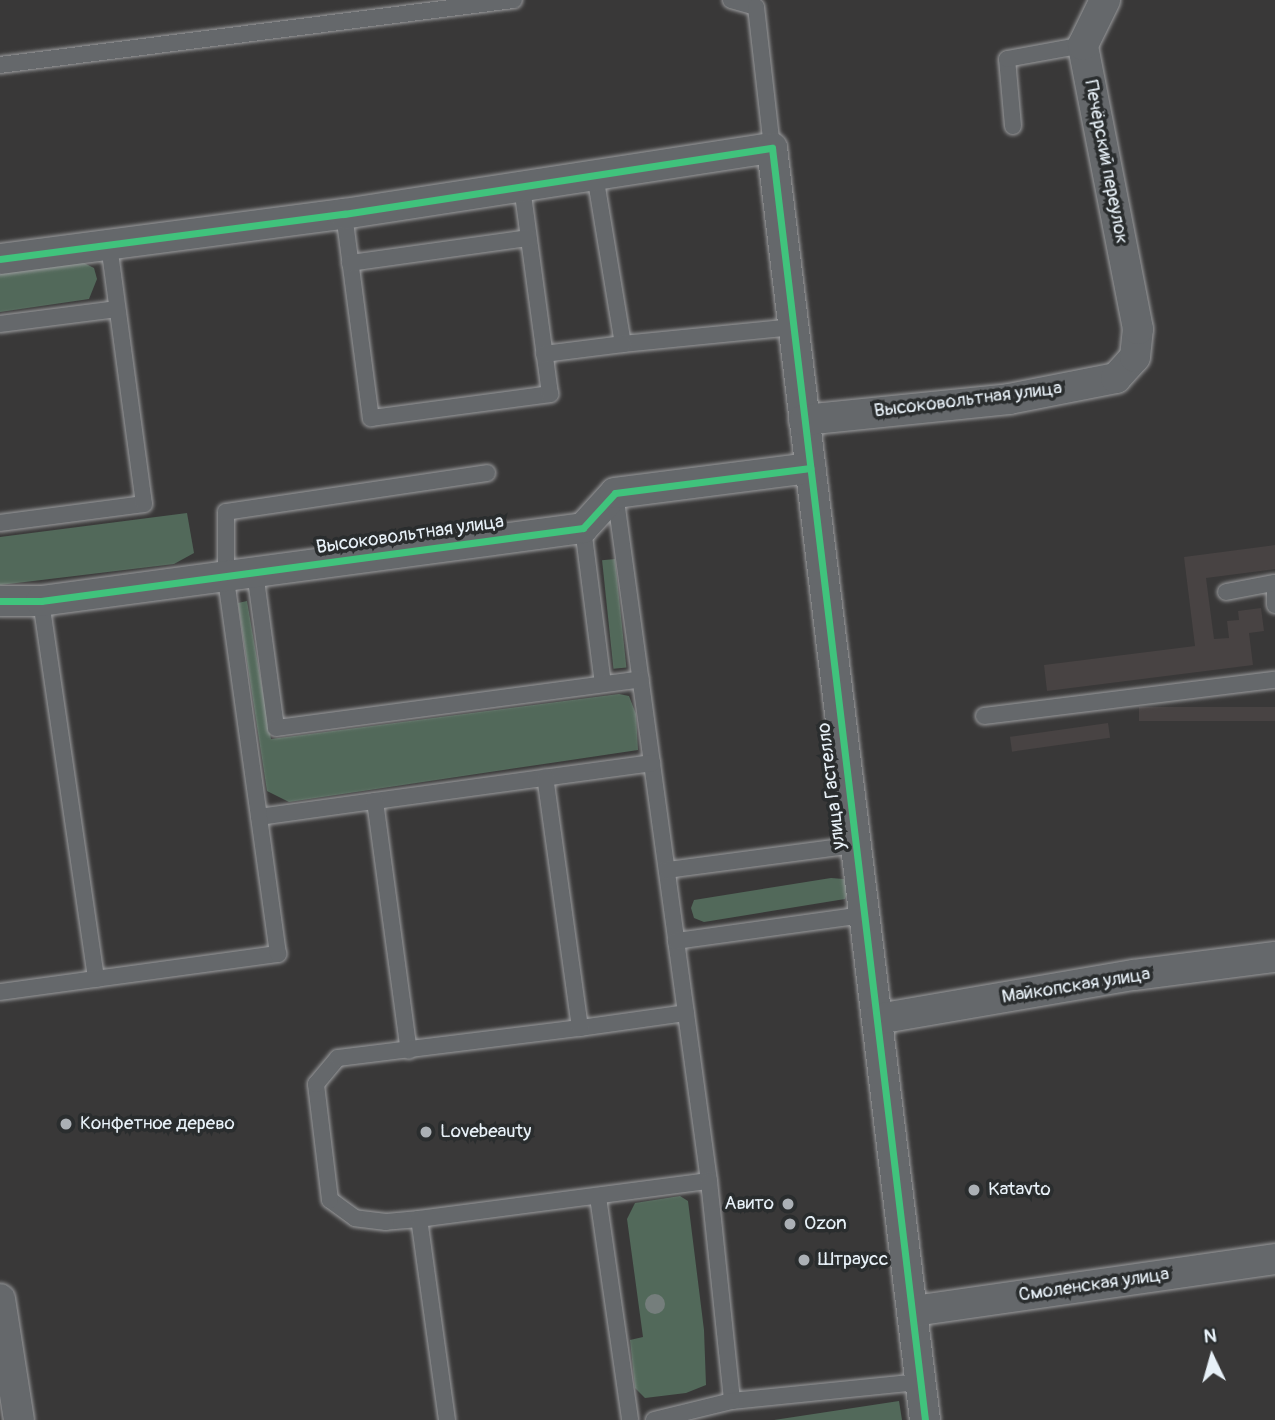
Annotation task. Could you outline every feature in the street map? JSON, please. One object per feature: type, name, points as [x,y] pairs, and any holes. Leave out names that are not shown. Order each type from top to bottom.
[{"type":"street","points":[[1083,45],[1105,0]]},
{"type":"street","name":"Печёрский переулок","points":[[1083,45],[1138,329]]},
{"type":"street","points":[[0,259],[344,215],[772,149]]},
{"type":"street","name":"улица Гастелло","points":[[772,149],[914,1311],[925,1420]]},
{"type":"street","name":"Высоковольтная улица","points":[[804,420],[1009,399],[1116,378],[1135,357],[1138,329]]},
{"type":"street","points":[[583,528],[615,493],[810,468]]},
{"type":"street","name":"Высоковольтная улица","points":[[0,601],[41,601],[583,528]]},
{"type":"street","name":"Майкопская улица","points":[[878,1019],[1134,975],[1275,957]]},
{"type":"street","name":"Смоленская улица","points":[[914,1311],[1275,1259]]},
{"type":"street","points":[[0,1299],[3,1333],[19,1420]]},
{"type":"lane","points":[[0,65],[514,0]]},
{"type":"lane","points":[[731,0],[756,7],[772,149]]},
{"type":"lane","points":[[1013,126],[1007,59],[1083,45]]},
{"type":"lane","points":[[595,176],[623,344]]},
{"type":"lane","points":[[344,215],[371,418],[550,394],[522,186]]},
{"type":"lane","points":[[350,263],[528,238]]},
{"type":"lane","points":[[0,523],[144,504],[109,245]]},
{"type":"lane","points":[[0,324],[117,309]]},
{"type":"lane","points":[[544,354],[793,327]]},
{"type":"lane","points":[[0,992],[278,954],[226,577],[226,512],[487,473]]},
{"type":"lane","points":[[615,493],[709,1181],[732,1401]]},
{"type":"lane","points":[[583,528],[603,684]]},
{"type":"lane","points":[[255,572],[276,728],[641,679]]},
{"type":"lane","points":[[1226,592],[1274,583],[1275,605]]},
{"type":"lane","points":[[41,601],[96,979]]},
{"type":"lane","points":[[984,716],[1275,680]]},
{"type":"lane","points":[[259,817],[652,763]]},
{"type":"lane","points":[[545,777],[580,1028]]},
{"type":"lane","points":[[375,801],[409,1051]]},
{"type":"lane","points":[[667,870],[855,845]]},
{"type":"lane","points":[[676,941],[864,915]]},
{"type":"lane","points":[[686,1013],[409,1051],[338,1058],[316,1084],[330,1200],[355,1218],[386,1222],[709,1181]]},
{"type":"lane","points":[[598,1197],[630,1420]]},
{"type":"lane","points":[[419,1219],[447,1420]]},
{"type":"lane","points":[[654,1420],[732,1401],[920,1382]]},
{"type":"shaded area","points":[[1275,545],[1275,569],[1206,578],[1214,639],[1229,638],[1227,621],[1239,620],[1238,611],[1261,608],[1264,631],[1249,633],[1253,665],[1047,691],[1044,665],[1195,646],[1184,557]]},
{"type":"shaded area","points":[[1139,707],[1275,707],[1275,721],[1139,721]]},
{"type":"shaded area","points":[[1108,723],[1110,738],[1012,752],[1010,737]]},
{"type":"green space","points":[[82,262],[94,268],[97,279],[89,299],[0,312],[0,273]]},
{"type":"green space","points":[[187,513],[194,553],[174,564],[0,585],[0,537]]},
{"type":"green space","points":[[615,559],[626,667],[613,669],[602,560]]},
{"type":"green space","points":[[247,601],[271,739],[619,694],[629,696],[636,714],[638,750],[289,802],[267,791],[238,603]]},
{"type":"green space","points":[[831,878],[844,879],[849,889],[845,899],[704,922],[694,918],[691,908],[694,900]]},
{"type":"green space","points":[[680,1196],[688,1201],[704,1330],[706,1385],[686,1393],[645,1398],[635,1388],[630,1340],[643,1337],[627,1219],[635,1203]]},
{"type":"green space","points":[[899,1401],[902,1420],[774,1420]]},
{"type":"cycle path","points":[[0,259],[344,214],[772,148],[925,1420]]},
{"type":"cycle path","points":[[0,601],[41,601],[583,528],[615,493],[810,468]]},
{"type":"place","name":"Конфетное дерево","points":[[66,1124]]},
{"type":"place","name":"Lovebeauty","points":[[426,1132]]},
{"type":"place","name":"Katavto","points":[[974,1190]]},
{"type":"place","name":"Авито","points":[[788,1204]]},
{"type":"place","name":"Ozon","points":[[790,1224]]},
{"type":"place","name":"Штраусс","points":[[804,1260]]}]
